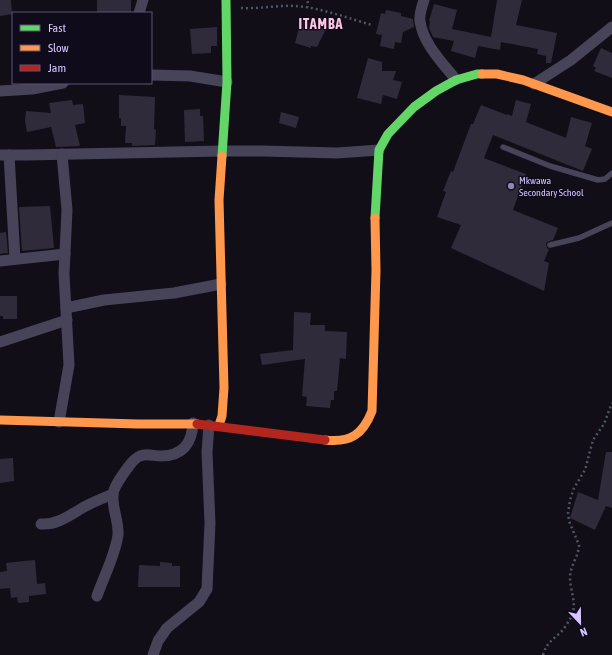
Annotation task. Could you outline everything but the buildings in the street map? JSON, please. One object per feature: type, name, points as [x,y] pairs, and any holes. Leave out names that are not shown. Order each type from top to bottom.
[{"type":"street","points":[[139,12],[143,0]]},
{"type":"street","points":[[424,0],[420,21],[426,39],[456,80]]},
{"type":"street","points":[[153,655],[158,641],[167,628],[199,602],[207,589],[210,523],[207,452],[214,425],[223,407],[224,388],[219,200],[227,82],[226,3]]},
{"type":"street","points":[[534,84],[571,60],[612,27]]},
{"type":"street","points":[[0,420],[138,424],[193,423],[335,441],[357,436],[367,425],[372,411],[376,270],[375,211],[379,150],[388,134],[414,107],[436,90],[466,76],[477,74],[497,74],[534,84],[612,112]]},
{"type":"street","points":[[152,75],[190,76],[227,82]]},
{"type":"street","points":[[0,91],[32,89],[57,84]]},
{"type":"street","points":[[15,260],[5,155],[222,151],[337,153],[379,150]]},
{"type":"street","points":[[59,422],[69,365],[64,274],[66,210],[62,154]]},
{"type":"street","points":[[0,261],[65,254]]},
{"type":"street","points":[[66,308],[104,300],[174,293],[221,284]]},
{"type":"street","points":[[0,342],[67,320]]},
{"type":"street","points":[[97,596],[110,564],[118,534],[113,494],[125,471],[137,457],[144,455],[168,455],[184,448],[191,437],[193,423]]},
{"type":"street","points":[[40,524],[59,521],[113,494]]},
{"type":"lane","points":[[503,147],[550,166],[598,180],[605,179],[612,173]]},
{"type":"lane","points":[[550,245],[579,238],[612,223]]},
{"type":"path","points":[[307,8],[308,0]]},
{"type":"path","points":[[226,3],[254,9],[287,6],[307,8],[344,16],[372,25]]},
{"type":"path","points":[[543,655],[547,645],[561,632],[573,613],[574,606],[570,583],[570,572],[579,549],[579,545],[569,521],[568,506],[574,488],[587,465],[594,440],[604,424],[612,403]]},
{"type":"traffic: fast","points":[[222,156],[227,82],[226,0]]},
{"type":"traffic: fast","points":[[375,218],[379,150],[388,134],[414,107],[436,91],[456,80],[482,74]]},
{"type":"traffic: slow","points":[[482,74],[497,74],[523,80],[612,112]]},
{"type":"traffic: slow","points":[[219,425],[222,416],[224,388],[219,200],[222,156]]},
{"type":"traffic: slow","points":[[325,440],[342,440],[355,435],[365,426],[372,411],[376,270],[375,218]]},
{"type":"traffic: slow","points":[[0,420],[197,424]]},
{"type":"traffic: jam","points":[[197,424],[325,440]]},
{"type":"place","name":"Mkwawa Secondary School","points":[[511,186]]},
{"type":"district","name":"ITAMBA","points":[[321,24]]}]
